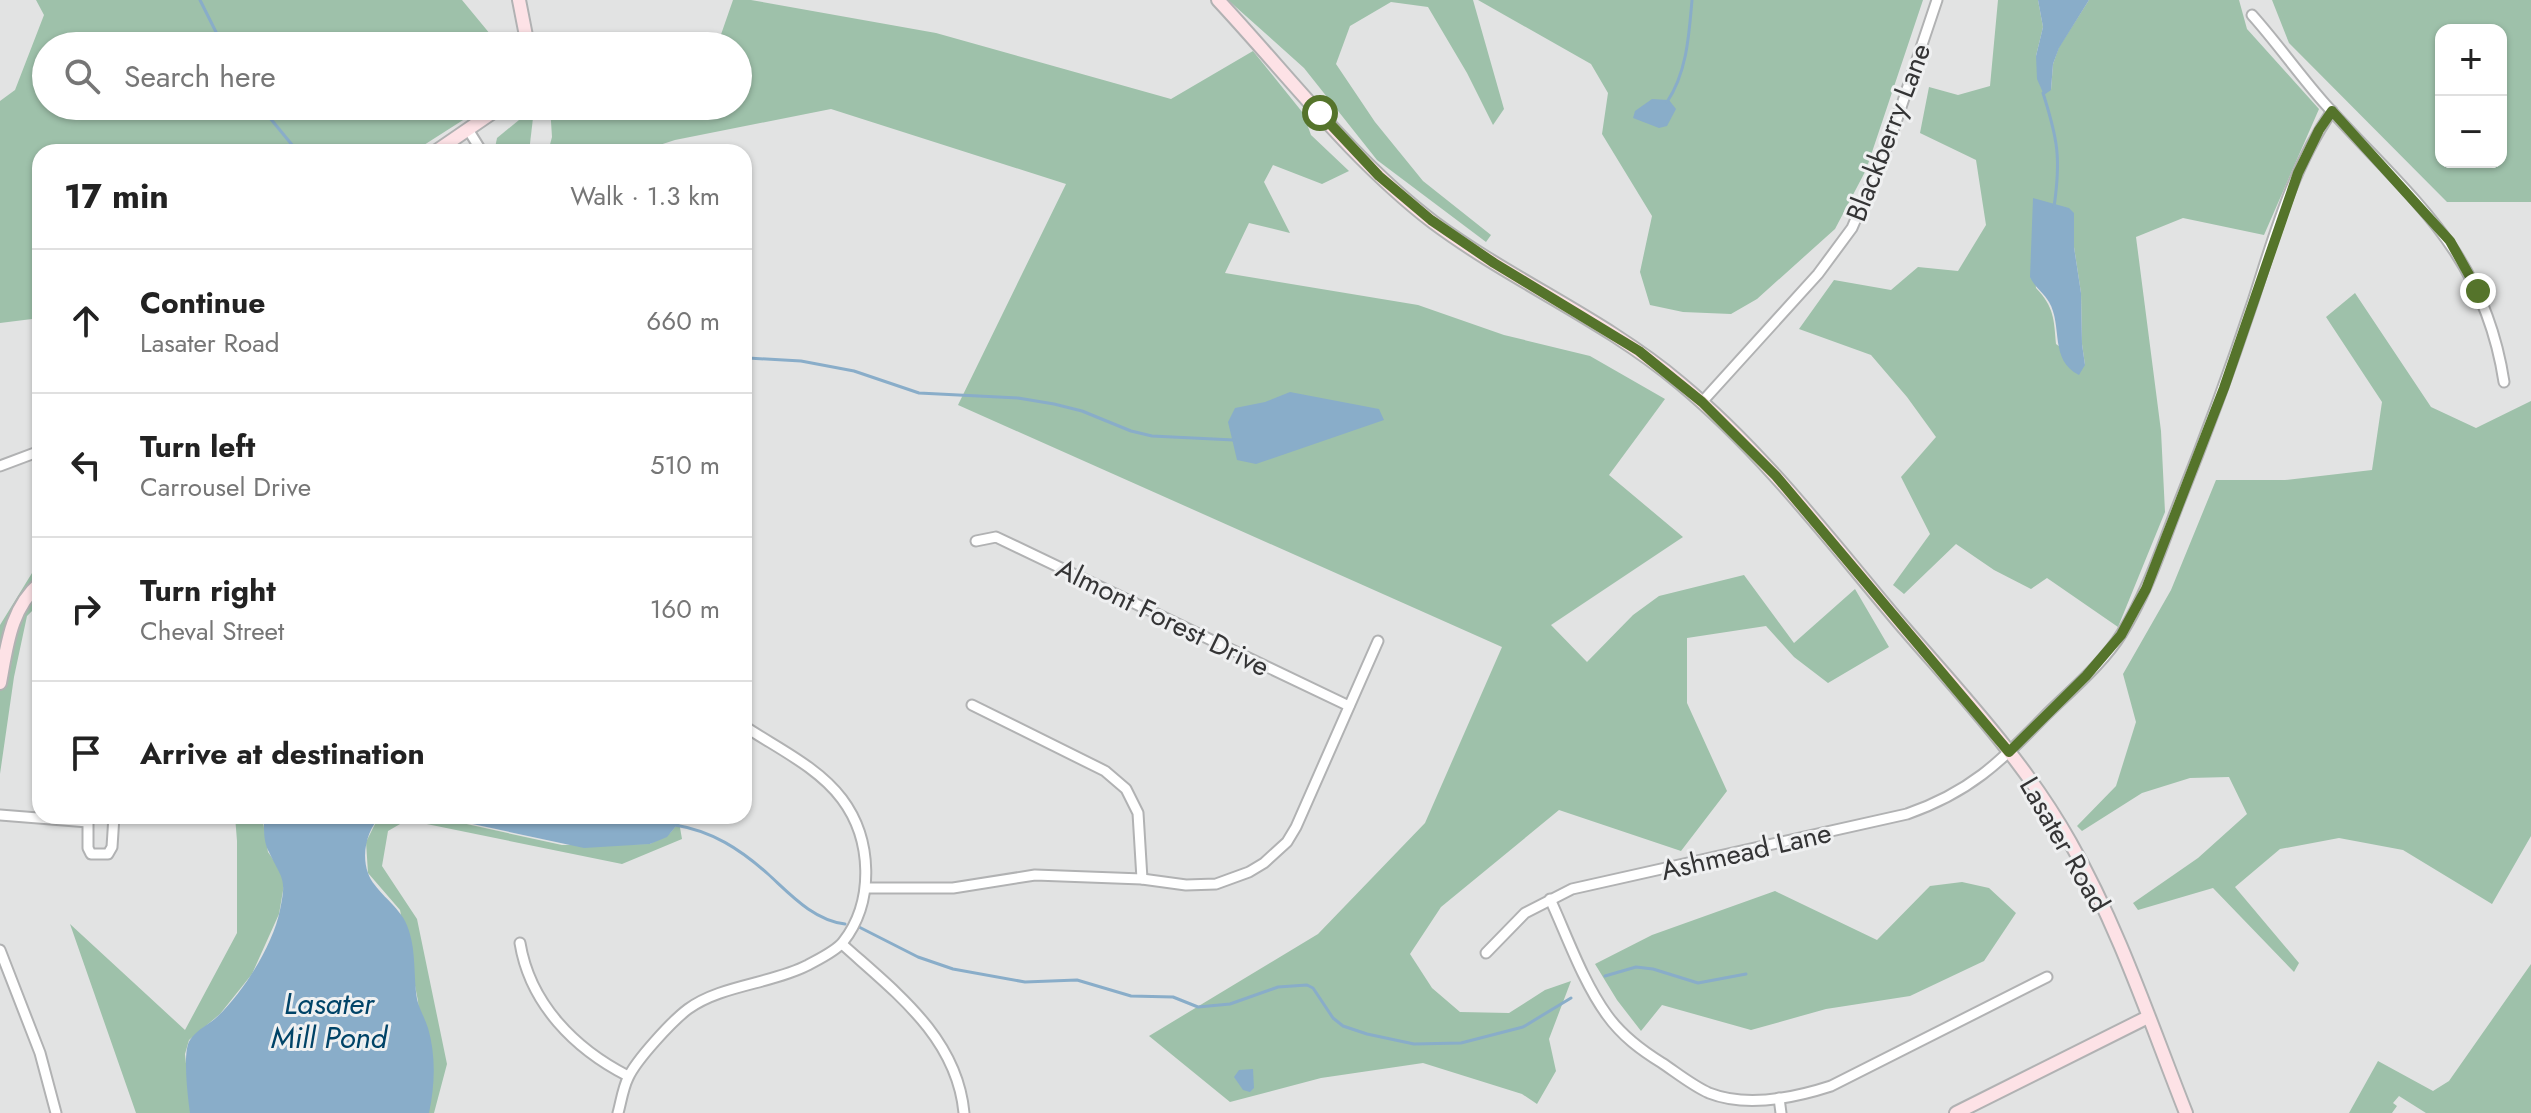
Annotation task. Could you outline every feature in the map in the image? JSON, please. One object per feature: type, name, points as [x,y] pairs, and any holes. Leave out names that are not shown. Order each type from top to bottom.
[{"type":"street","points":[[519,0],[525,32]]},
{"type":"street","name":"Lasater Road","points":[[1218,0],[1342,139],[1409,203],[1494,263],[1639,351],[1702,402],[1776,476],[2009,752],[2059,822],[2117,937],[2186,1113]]},
{"type":"street","name":"Blackberry Lane","points":[[1702,402],[1818,274],[1852,228],[1890,140],[1937,0]]},
{"type":"street","points":[[2252,15],[2332,111],[2430,217],[2463,261],[2489,317],[2504,382]]},
{"type":"street","name":"Ashmead Lane","points":[[1486,953],[1525,913],[1572,889],[1907,814],[1933,805],[1969,786],[2009,752],[2086,676],[2121,635],[2146,589],[2224,388],[2298,173],[2332,111]]},
{"type":"street","points":[[448,144],[484,120]]},
{"type":"street","points":[[469,131],[477,144]]},
{"type":"street","points":[[0,466],[32,454]]},
{"type":"street","name":"Almont Forest Drive","points":[[976,541],[996,537],[1349,706]]},
{"type":"street","points":[[0,683],[13,621],[32,591]]},
{"type":"street","points":[[866,888],[953,888],[1035,875],[1142,879],[1186,885],[1216,884],[1249,872],[1287,842],[1296,827],[1378,641]]},
{"type":"street","points":[[972,705],[1105,771],[1126,789],[1138,813],[1142,879]]},
{"type":"street","points":[[618,1113],[628,1076],[669,1026],[695,1004],[795,971],[842,944],[858,917],[866,888],[864,845],[843,800],[819,776],[752,731]]},
{"type":"street","points":[[0,815],[32,816]]},
{"type":"street","points":[[88,824],[91,854],[108,854],[112,847],[113,824]]},
{"type":"street","points":[[1550,899],[1605,1013],[1621,1034],[1710,1093],[1758,1100],[1800,1096],[1831,1086],[2047,977]]},
{"type":"street","points":[[520,943],[529,979],[553,1017],[580,1046],[628,1076]]},
{"type":"street","points":[[842,944],[901,997],[933,1033],[954,1071],[964,1113]]},
{"type":"street","points":[[0,950],[40,1053],[56,1113]]},
{"type":"street","points":[[1956,1113],[2148,1017]]},
{"type":"street","points":[[1779,1098],[1781,1113]]},
{"type":"green space","points":[[36,0],[462,0],[488,32],[37,32],[44,15]]},
{"type":"green space","points":[[733,0],[751,0],[936,33],[1171,99],[1253,51],[1303,113],[1311,135],[1349,171],[1322,184],[1273,165],[1264,182],[1290,233],[1249,223],[1225,273],[1418,305],[1504,335],[1590,356],[1665,399],[1609,475],[1683,537],[1551,625],[1587,662],[1633,615],[1659,596],[1744,575],[1794,643],[1855,589],[1889,647],[1828,683],[1794,657],[1766,626],[1687,638],[1687,703],[1727,791],[1681,851],[1559,810],[1441,907],[1410,954],[1432,988],[1460,1012],[1509,1013],[1545,990],[1571,981],[1549,1039],[1556,1071],[1537,1104],[1522,1094],[1423,1063],[1321,1078],[1230,1102],[1149,1036],[1318,934],[1425,823],[1502,647],[958,405],[1066,184],[831,109],[663,144],[550,144],[551,120],[752,120],[752,32],[722,32]]},
{"type":"green space","points":[[1228,0],[1473,0],[1504,109],[1493,125],[1428,7],[1391,2],[1350,26],[1336,64],[1375,122],[1423,181],[1491,235],[1486,242],[1377,160],[1304,68]]},
{"type":"green space","points":[[1478,0],[1923,0],[1866,170],[1835,229],[1757,299],[1731,314],[1683,312],[1650,305],[1640,272],[1652,216],[1602,134],[1608,93],[1591,64]]},
{"type":"green space","points":[[1998,0],[2038,0],[2043,27],[2036,56],[2051,90],[2053,64],[2059,47],[2089,0],[2239,0],[2247,29],[2319,109],[2264,235],[2183,218],[2136,237],[2161,431],[2165,512],[2118,627],[2047,578],[2031,589],[1994,570],[1956,544],[1904,594],[1893,585],[1930,534],[1901,477],[1936,437],[1871,355],[1799,329],[1834,280],[1891,290],[1918,267],[1958,271],[1986,225],[1976,160],[1920,133],[1929,87],[1958,95],[1990,86]],"holes":[[[2032,239],[2074,247],[2081,293],[2085,365],[2056,344],[2052,314],[2036,288]]]},
{"type":"green space","points":[[2272,0],[2531,0],[2531,202],[2447,202],[2289,43]]},
{"type":"green space","points":[[32,46],[32,120],[463,120],[426,144],[32,144],[32,319],[0,323],[0,101],[15,90]]},
{"type":"green space","points":[[519,120],[533,120],[530,144],[496,144],[497,138]]},
{"type":"green space","points":[[2355,293],[2431,407],[2476,428],[2531,401],[2531,836],[2492,904],[2403,850],[2339,838],[2280,849],[2235,887],[2299,963],[2294,972],[2213,888],[2138,910],[2133,903],[2198,858],[2247,814],[2229,777],[2190,778],[2142,793],[2082,831],[2077,826],[2116,786],[2136,722],[2123,674],[2171,590],[2216,480],[2285,480],[2372,470],[2382,402],[2326,317]]},
{"type":"green space","points":[[32,573],[32,611],[27,616],[14,677],[0,774],[0,625]]},
{"type":"green space","points":[[236,824],[263,824],[268,852],[282,872],[284,885],[279,914],[252,974],[220,1014],[189,1040],[185,1054],[191,1113],[136,1113],[70,924],[185,1030],[237,933]]},
{"type":"green space","points":[[375,824],[400,824],[388,831],[382,866],[417,919],[447,1064],[434,1113],[426,1113],[418,1001],[400,910],[368,873],[366,842]]},
{"type":"green space","points":[[427,824],[466,824],[562,845],[650,844],[679,824],[682,839],[622,864]]},
{"type":"green space","points":[[1962,882],[1989,888],[2016,913],[1984,961],[1910,996],[1826,1009],[1751,1030],[1662,1005],[1641,1031],[1595,964],[1652,935],[1775,891],[1877,940],[1930,886]]},
{"type":"green space","points":[[2531,964],[2531,1113],[2426,1113],[2399,1096],[2393,1103],[2397,1106],[2392,1113],[2349,1113],[2378,1061],[2433,1091],[2449,1081]]},
{"type":"water","points":[[2038,0],[2089,0],[2059,48],[2053,64],[2051,90],[2044,95],[2037,79],[2036,56],[2043,27]]},
{"type":"water","points":[[1652,99],[1669,100],[1676,109],[1667,126],[1659,128],[1633,118],[1635,111]]},
{"type":"water","points":[[2033,198],[2069,208],[2074,213],[2074,247],[2081,293],[2085,365],[2079,375],[2064,361],[2053,311],[2030,277]]},
{"type":"water","points":[[1290,392],[1379,409],[1384,420],[1256,464],[1237,460],[1228,422],[1235,408],[1265,402]]},
{"type":"water","name":"Lasater Mill Pond","points":[[264,824],[374,824],[365,850],[366,866],[375,885],[409,930],[417,999],[432,1049],[433,1081],[429,1113],[190,1113],[186,1064],[190,1040],[228,1006],[247,981],[271,938],[280,910],[283,885],[264,834]]},
{"type":"water","points":[[472,824],[677,825],[667,837],[650,844],[584,848]]},
{"type":"water","points":[[1253,1069],[1254,1088],[1250,1092],[1243,1090],[1234,1077],[1239,1070]]},
{"type":"waterway","points":[[200,0],[216,32]]},
{"type":"waterway","points":[[1667,102],[1683,66],[1692,0]]},
{"type":"waterway","points":[[2043,93],[2057,150],[2054,207]]},
{"type":"waterway","points":[[272,120],[291,144]]},
{"type":"waterway","points":[[752,358],[801,361],[854,371],[919,393],[1018,398],[1054,404],[1152,436],[1234,440]]},
{"type":"waterway","points":[[675,825],[725,842],[812,912],[845,924]]},
{"type":"waterway","points":[[857,926],[918,957],[953,969],[1025,982],[1077,980],[1131,996],[1173,997],[1198,1007],[1230,1004],[1278,987],[1307,985],[1313,988],[1333,1018],[1343,1026],[1414,1044],[1461,1043],[1523,1027],[1571,998]]},
{"type":"waterway","points":[[1605,976],[1636,967],[1698,983],[1746,974]]},
{"type":"route","points":[[1320,113],[1379,176],[1431,220],[1494,263],[1639,351],[1702,402],[1776,476],[2009,752],[2086,676],[2121,635],[2146,589],[2224,388],[2298,173],[2332,111],[2450,241],[2478,291]]}]
